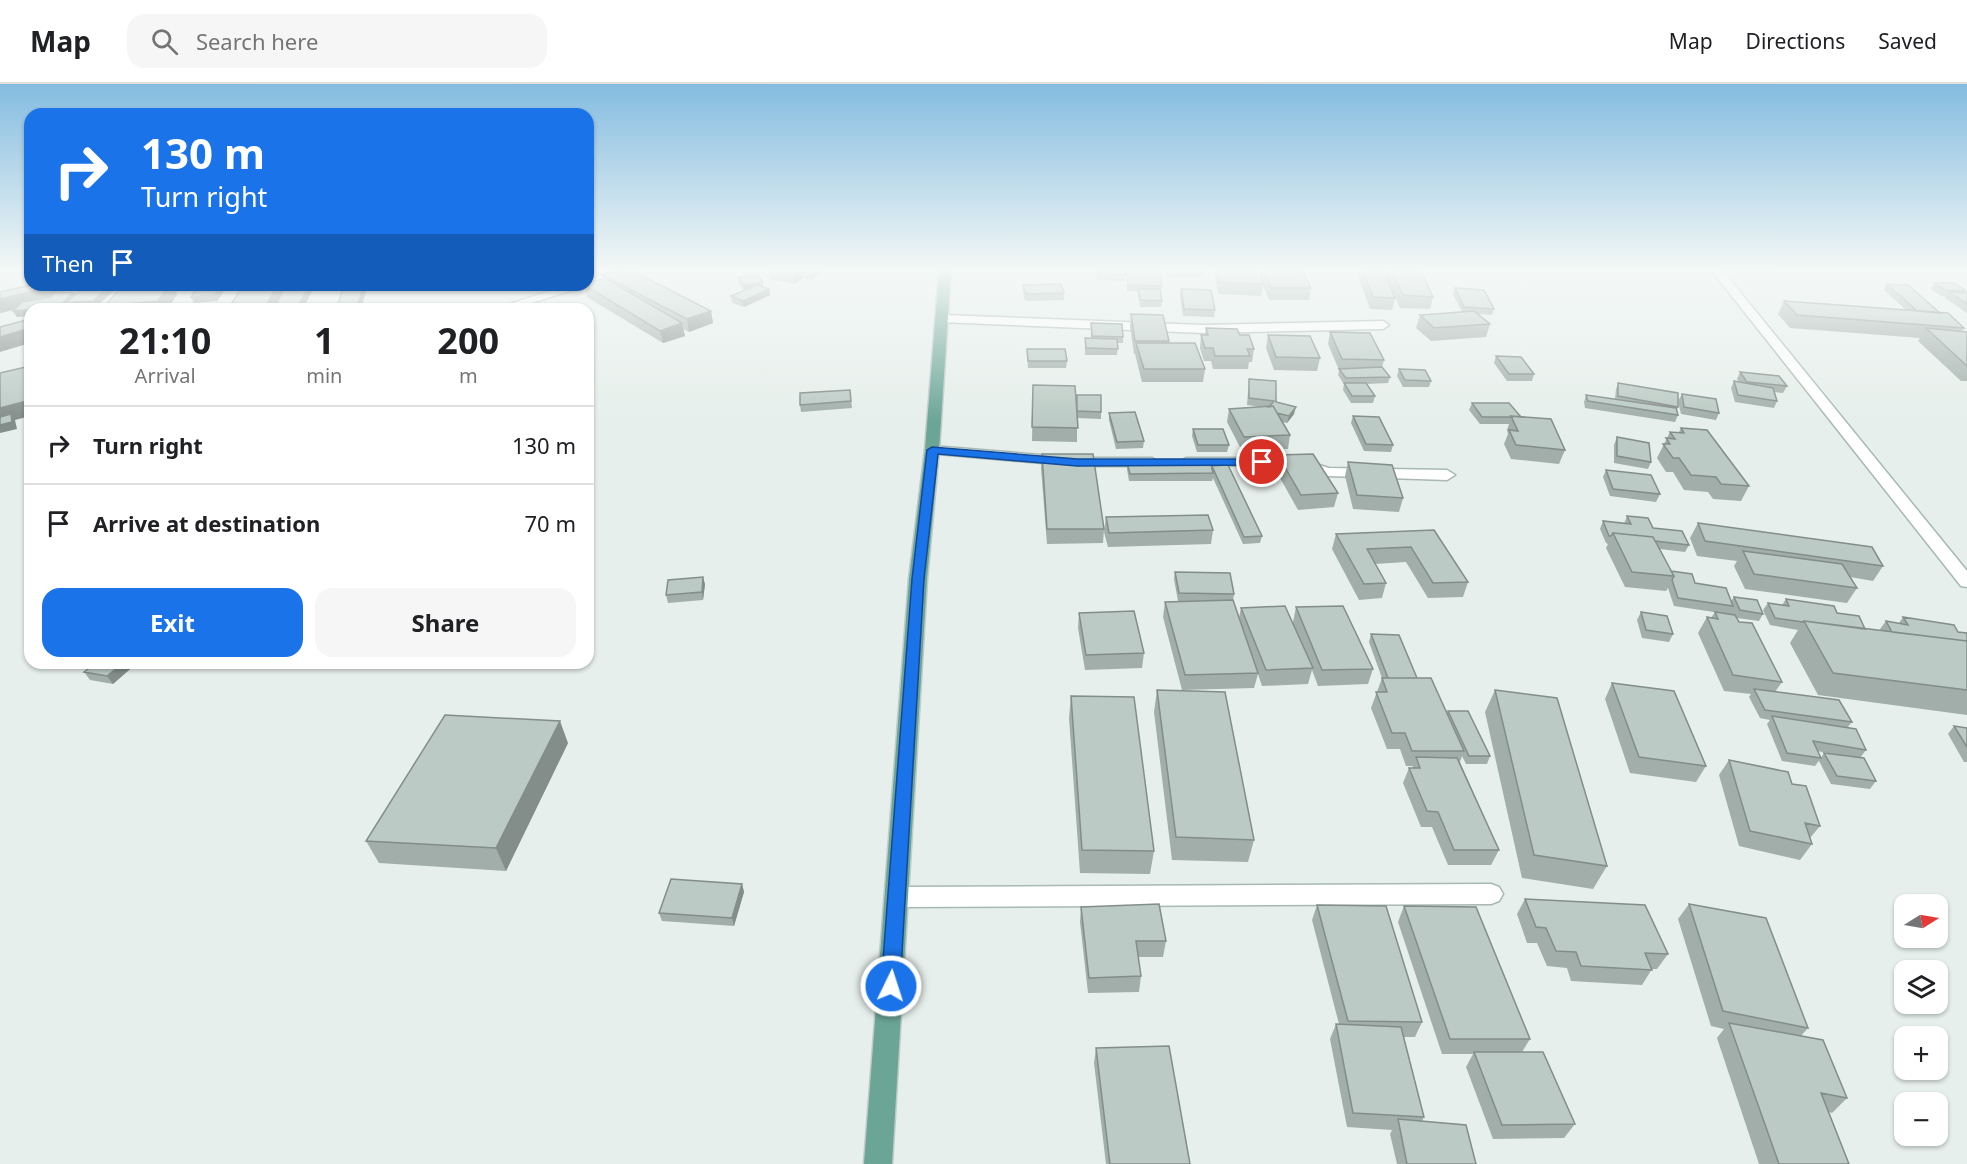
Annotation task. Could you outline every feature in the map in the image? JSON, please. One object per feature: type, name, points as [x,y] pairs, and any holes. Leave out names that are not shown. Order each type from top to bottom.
[{"type":"main road","points":[[878,1164],[918,579],[944,321]]},
{"type":"street","points":[[1013,321],[1203,328],[1383,325]]},
{"type":"street","points":[[1758,321],[1967,582]]},
{"type":"street","points":[[932,450],[1077,462],[1285,462],[1299,463],[1328,472],[1447,475]]},
{"type":"street","points":[[897,897],[1491,894]]},
{"type":"building","points":[[24,321],[24,330],[0,337],[0,327]]},
{"type":"building","points":[[644,321],[682,323],[660,331]]},
{"type":"building","points":[[1132,321],[1164,321],[1169,341],[1135,341]]},
{"type":"building","points":[[1427,321],[1487,321],[1490,324],[1434,328]]},
{"type":"building","points":[[1879,321],[1957,321],[1964,328]]},
{"type":"building","points":[[1091,323],[1122,324],[1123,337],[1092,336]]},
{"type":"building","points":[[1206,328],[1237,329],[1240,335],[1249,335],[1254,349],[1247,349],[1250,356],[1215,356],[1213,348],[1205,348],[1201,335],[1208,335]]},
{"type":"building","points":[[1926,328],[1967,332],[1967,366]]},
{"type":"building","points":[[1330,332],[1370,333],[1384,360],[1342,359]]},
{"type":"building","points":[[1268,335],[1310,336],[1320,358],[1276,357]]},
{"type":"building","points":[[1085,338],[1117,339],[1118,349],[1086,348]]},
{"type":"building","points":[[1136,343],[1195,343],[1205,369],[1144,369]]},
{"type":"building","points":[[1027,349],[1065,349],[1067,361],[1028,361]]},
{"type":"building","points":[[1496,356],[1521,357],[1534,374],[1509,374]]},
{"type":"building","points":[[24,367],[24,402],[0,408],[0,373]]},
{"type":"building","points":[[1382,367],[1390,377],[1346,378],[1339,369]]},
{"type":"building","points":[[1399,369],[1425,370],[1431,381],[1405,380]]},
{"type":"building","points":[[1740,372],[1779,376],[1787,386],[1747,382]]},
{"type":"building","points":[[1249,379],[1276,381],[1276,402],[1296,407],[1289,416],[1277,413],[1273,406],[1269,407],[1274,401],[1249,398]]},
{"type":"building","points":[[1734,381],[1773,388],[1777,401],[1738,395]]},
{"type":"building","points":[[1344,383],[1366,383],[1375,396],[1352,396]]},
{"type":"building","points":[[1618,383],[1678,393],[1678,407],[1618,396]]},
{"type":"building","points":[[1033,385],[1075,386],[1078,428],[1032,427]]},
{"type":"building","points":[[850,390],[851,401],[800,405],[800,393]]},
{"type":"building","points":[[1682,394],[1716,399],[1719,413],[1684,407]]},
{"type":"building","points":[[1077,395],[1101,395],[1101,412],[1077,411]]},
{"type":"building","points":[[1586,395],[1676,408],[1678,415],[1588,401]]},
{"type":"building","points":[[1472,403],[1509,403],[1521,417],[1482,417]]},
{"type":"building","points":[[1273,406],[1290,435],[1244,437],[1229,409]]},
{"type":"building","points":[[1135,412],[1144,441],[1117,442],[1109,413]]},
{"type":"building","points":[[11,414],[12,422],[0,425],[0,417]]},
{"type":"building","points":[[1353,416],[1379,417],[1393,445],[1366,444]]},
{"type":"building","points":[[1511,416],[1551,419],[1565,450],[1516,445],[1509,430],[1518,431]]},
{"type":"building","points":[[1681,428],[1707,430],[1749,486],[1721,484],[1716,477],[1691,475],[1679,458],[1673,458],[1663,444],[1670,444],[1666,438],[1675,439],[1670,432],[1684,433]]},
{"type":"building","points":[[1193,429],[1223,429],[1229,445],[1198,445]]},
{"type":"building","points":[[1617,437],[1649,443],[1651,462],[1617,456]]},
{"type":"building","points":[[1042,454],[1093,454],[1104,529],[1047,529]]},
{"type":"building","points":[[1313,454],[1338,493],[1301,495],[1278,455]]},
{"type":"building","points":[[1210,461],[1213,473],[1130,474],[1127,462]]},
{"type":"building","points":[[1348,462],[1392,465],[1403,498],[1357,495]]},
{"type":"building","points":[[1228,465],[1262,536],[1244,537],[1212,466]]},
{"type":"building","points":[[1606,470],[1651,475],[1660,494],[1613,489]]},
{"type":"building","points":[[1208,515],[1213,530],[1109,533],[1106,517]]},
{"type":"building","points":[[1627,516],[1648,518],[1653,528],[1682,531],[1689,545],[1655,541],[1653,537],[1613,533],[1609,536],[1603,521],[1631,524]]},
{"type":"building","points":[[1698,523],[1872,547],[1883,566],[1705,541]]},
{"type":"building","points":[[1434,530],[1468,582],[1433,583],[1411,547],[1367,549],[1386,583],[1364,584],[1336,534]]},
{"type":"building","points":[[1613,533],[1653,537],[1674,576],[1632,572]]},
{"type":"building","points":[[1743,551],[1842,564],[1857,588],[1754,574]]},
{"type":"building","points":[[1671,571],[1692,574],[1695,583],[1726,588],[1733,606],[1678,598]]},
{"type":"building","points":[[1175,572],[1230,573],[1234,594],[1179,593]]},
{"type":"building","points":[[703,577],[702,592],[666,595],[668,580]]},
{"type":"building","points":[[1734,597],[1757,600],[1763,614],[1740,610]]},
{"type":"building","points":[[1786,599],[1834,606],[1837,613],[1859,616],[1865,629],[1775,618],[1768,603],[1789,606]]},
{"type":"building","points":[[1233,600],[1258,673],[1185,675],[1165,602]]},
{"type":"building","points":[[1285,606],[1313,668],[1266,670],[1241,608]]},
{"type":"building","points":[[1343,606],[1373,669],[1322,670],[1296,607]]},
{"type":"building","points":[[1134,611],[1144,653],[1086,655],[1079,613]]},
{"type":"building","points":[[1641,612],[1667,616],[1673,634],[1646,630]]},
{"type":"building","points":[[1715,612],[1735,615],[1739,622],[1752,623],[1782,682],[1733,675],[1707,617],[1718,619]]},
{"type":"building","points":[[1903,617],[1954,625],[1958,632],[1967,633],[1967,641],[1892,632],[1886,621],[1908,625]]},
{"type":"building","points":[[1804,621],[1967,641],[1967,690],[1833,673]]},
{"type":"building","points":[[1371,634],[1399,635],[1417,678],[1388,678]]},
{"type":"building","points":[[88,669],[116,669],[107,676],[84,672]]},
{"type":"building","points":[[1382,678],[1431,678],[1464,751],[1412,751],[1405,733],[1392,733],[1376,692],[1387,692]]},
{"type":"building","points":[[1612,683],[1674,691],[1706,766],[1639,757]]},
{"type":"building","points":[[1754,689],[1839,700],[1852,722],[1765,710]]},
{"type":"building","points":[[1157,690],[1225,692],[1254,840],[1176,837]]},
{"type":"building","points":[[1495,690],[1557,698],[1607,866],[1534,855]]},
{"type":"building","points":[[1071,696],[1134,697],[1154,851],[1082,850]]},
{"type":"building","points":[[1448,711],[1468,711],[1490,756],[1469,756]]},
{"type":"building","points":[[445,715],[560,721],[496,848],[366,841]]},
{"type":"building","points":[[1772,716],[1856,729],[1866,750],[1813,741],[1821,758],[1787,753]]},
{"type":"building","points":[[1954,726],[1967,728],[1967,747]]},
{"type":"building","points":[[1824,753],[1864,758],[1876,781],[1837,776]]},
{"type":"building","points":[[1416,757],[1457,758],[1499,850],[1454,850],[1438,812],[1427,811],[1409,768],[1420,768]]},
{"type":"building","points":[[1729,760],[1788,772],[1792,784],[1806,786],[1820,826],[1805,823],[1812,844],[1750,831]]},
{"type":"building","points":[[671,879],[742,884],[732,918],[659,913]]},
{"type":"building","points":[[1525,899],[1645,905],[1668,954],[1645,953],[1652,970],[1581,966],[1576,952],[1556,951],[1546,928],[1536,927]]},
{"type":"building","points":[[1159,904],[1166,941],[1136,941],[1141,976],[1089,978],[1081,907]]},
{"type":"building","points":[[1689,904],[1766,918],[1808,1028],[1723,1011]]},
{"type":"building","points":[[1317,905],[1386,906],[1422,1022],[1348,1021]]},
{"type":"building","points":[[1404,906],[1476,907],[1530,1039],[1450,1039]]},
{"type":"building","points":[[1729,1023],[1823,1040],[1847,1098],[1821,1093],[1849,1164],[1779,1164]]},
{"type":"building","points":[[1336,1024],[1401,1027],[1424,1117],[1353,1113]]},
{"type":"building","points":[[1169,1046],[1190,1164],[1110,1164],[1096,1048]]},
{"type":"building","points":[[1474,1052],[1543,1052],[1575,1124],[1502,1125]]},
{"type":"building","points":[[1398,1119],[1466,1125],[1476,1164],[1407,1164]]},
{"type":"route","points":[[891,986],[918,579],[932,450],[1077,462],[1262,462]]}]
